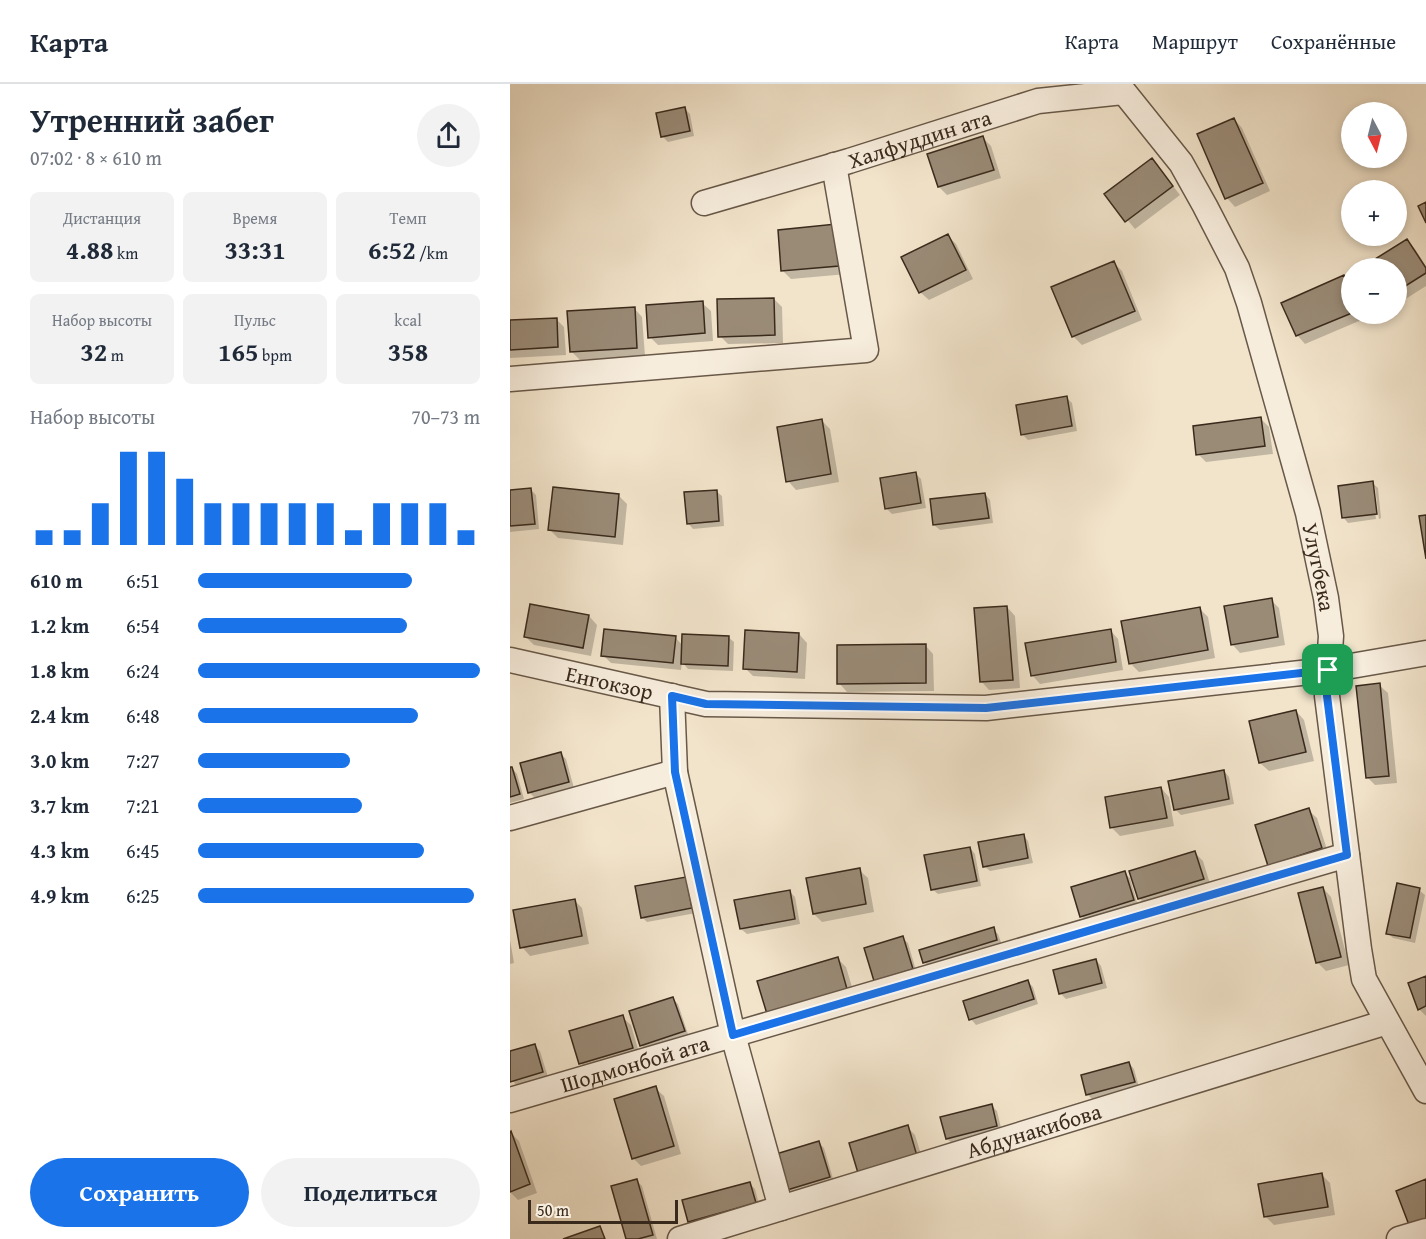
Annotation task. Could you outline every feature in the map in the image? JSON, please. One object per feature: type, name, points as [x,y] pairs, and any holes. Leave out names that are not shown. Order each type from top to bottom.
[{"type":"street","name":"Халфуддин ата","points":[[704,203],[1038,101],[1121,87]]},
{"type":"street","name":"Улугбека","points":[[1121,87],[1181,163],[1236,268],[1249,303],[1308,513],[1326,598],[1331,636],[1327,696],[1359,949],[1365,979],[1426,1091]]},
{"type":"street","points":[[510,379],[866,350],[834,165]]},
{"type":"street","name":"Енгокзор","points":[[510,660],[706,704],[986,708],[1328,670],[1426,654]]},
{"type":"street","points":[[672,696],[675,772],[733,1035],[781,1208]]},
{"type":"street","points":[[510,818],[675,772]]},
{"type":"street","name":"Шодмонбой ата","points":[[510,1100],[1347,855]]},
{"type":"street","name":"Абдунакибова","points":[[680,1239],[1387,1022]]},
{"type":"street","points":[[1399,1239],[1426,1231]]},
{"type":"building","points":[[685,107],[690,131],[661,137],[656,113]]},
{"type":"building","points":[[1234,118],[1263,183],[1225,199],[1197,134]]},
{"type":"building","points":[[983,136],[994,170],[938,187],[927,154]]},
{"type":"building","points":[[1152,158],[1173,186],[1125,222],[1104,194]]},
{"type":"building","points":[[1426,202],[1426,223],[1418,206]]},
{"type":"building","points":[[836,224],[839,266],[781,271],[778,230]]},
{"type":"building","points":[[948,234],[966,270],[919,293],[901,257]]},
{"type":"building","points":[[1407,239],[1426,268],[1426,273],[1407,285],[1407,258],[1377,258],[1396,246],[1407,246]]},
{"type":"building","points":[[1114,261],[1135,311],[1072,337],[1051,287]]},
{"type":"building","points":[[1341,276],[1341,318],[1296,336],[1281,303]]},
{"type":"building","points":[[774,298],[775,335],[718,337],[717,299]]},
{"type":"building","points":[[703,301],[705,333],[648,338],[646,305]]},
{"type":"building","points":[[635,307],[637,348],[570,352],[567,311]]},
{"type":"building","points":[[557,318],[558,347],[510,350],[510,320]]},
{"type":"building","points":[[1067,396],[1072,426],[1021,435],[1016,405]]},
{"type":"building","points":[[1261,417],[1265,446],[1196,455],[1193,426]]},
{"type":"building","points":[[822,419],[831,474],[786,482],[777,427]]},
{"type":"building","points":[[916,472],[921,503],[885,509],[880,478]]},
{"type":"building","points":[[1373,481],[1377,514],[1342,518],[1338,486]]},
{"type":"building","points":[[553,487],[619,494],[615,537],[548,530]]},
{"type":"building","points":[[531,488],[535,524],[510,526],[510,490]]},
{"type":"building","points":[[717,490],[719,521],[687,524],[684,492]]},
{"type":"building","points":[[985,493],[989,518],[933,525],[930,499]]},
{"type":"building","points":[[1426,515],[1426,559],[1419,516]]},
{"type":"building","points":[[1272,598],[1278,637],[1231,645],[1224,606]]},
{"type":"building","points":[[530,604],[589,615],[583,648],[524,637]]},
{"type":"building","points":[[1007,606],[1013,680],[980,682],[974,608]]},
{"type":"building","points":[[1200,607],[1208,650],[1129,664],[1121,621]]},
{"type":"building","points":[[604,629],[676,636],[673,663],[601,656]]},
{"type":"building","points":[[1111,629],[1116,662],[1031,676],[1025,643]]},
{"type":"building","points":[[745,630],[799,633],[797,672],[743,669]]},
{"type":"building","points":[[682,634],[729,636],[728,666],[681,664]]},
{"type":"building","points":[[926,644],[926,683],[837,684],[837,645]]},
{"type":"building","points":[[1380,683],[1389,776],[1366,778],[1356,686]]},
{"type":"building","points":[[1296,710],[1306,752],[1259,763],[1249,721]]},
{"type":"building","points":[[561,752],[569,782],[528,793],[520,763]]},
{"type":"building","points":[[510,767],[512,767],[520,794],[510,797]]},
{"type":"building","points":[[1224,770],[1229,799],[1174,810],[1168,781]]},
{"type":"building","points":[[1161,787],[1167,818],[1110,828],[1105,797]]},
{"type":"building","points":[[1309,808],[1322,848],[1268,866],[1255,825]]},
{"type":"building","points":[[1024,834],[1028,858],[983,867],[978,842]]},
{"type":"building","points":[[970,847],[977,881],[931,890],[924,855]]},
{"type":"building","points":[[1195,851],[1204,879],[1138,899],[1129,871]]},
{"type":"building","points":[[860,868],[866,904],[813,914],[806,878]]},
{"type":"building","points":[[1125,871],[1134,900],[1080,917],[1071,887]]},
{"type":"building","points":[[686,877],[692,908],[641,918],[635,886]]},
{"type":"building","points":[[1397,883],[1420,888],[1410,938],[1386,934]]},
{"type":"building","points":[[1323,887],[1341,957],[1316,963],[1298,893]]},
{"type":"building","points":[[790,890],[795,919],[740,929],[734,900]]},
{"type":"building","points":[[575,899],[582,936],[520,948],[513,910]]},
{"type":"building","points":[[994,927],[997,940],[923,963],[919,950]]},
{"type":"building","points":[[903,936],[913,969],[874,981],[864,948]]},
{"type":"building","points":[[838,957],[847,989],[767,1014],[757,981]]},
{"type":"building","points":[[1096,959],[1102,983],[1059,994],[1053,970]]},
{"type":"building","points":[[1426,976],[1426,1006],[1418,1010],[1408,983]]},
{"type":"building","points":[[1028,980],[1034,999],[969,1020],[963,1001]]},
{"type":"building","points":[[673,997],[685,1031],[640,1046],[629,1011]]},
{"type":"building","points":[[623,1015],[633,1048],[579,1064],[569,1031]]},
{"type":"building","points":[[535,1044],[543,1072],[510,1082],[510,1051]]},
{"type":"building","points":[[1129,1062],[1135,1082],[1086,1095],[1081,1075]]},
{"type":"building","points":[[656,1086],[674,1146],[632,1159],[614,1099]]},
{"type":"building","points":[[992,1104],[997,1126],[946,1139],[940,1117]]},
{"type":"building","points":[[908,1125],[917,1156],[858,1173],[849,1143]]},
{"type":"building","points":[[510,1132],[530,1184],[510,1192]]},
{"type":"building","points":[[819,1141],[830,1177],[787,1190],[776,1154]]},
{"type":"building","points":[[1322,1173],[1328,1207],[1264,1217],[1258,1184]]},
{"type":"building","points":[[637,1179],[653,1235],[626,1239],[611,1186]]},
{"type":"building","points":[[1426,1179],[1426,1219],[1409,1225],[1396,1191]]},
{"type":"building","points":[[750,1182],[756,1203],[688,1222],[682,1200]]},
{"type":"building","points":[[600,1226],[605,1239],[563,1239]]},
{"type":"route","points":[[1328,670],[1327,696],[1347,855],[733,1035],[675,772],[672,696],[706,704],[986,708],[1328,670]]}]
